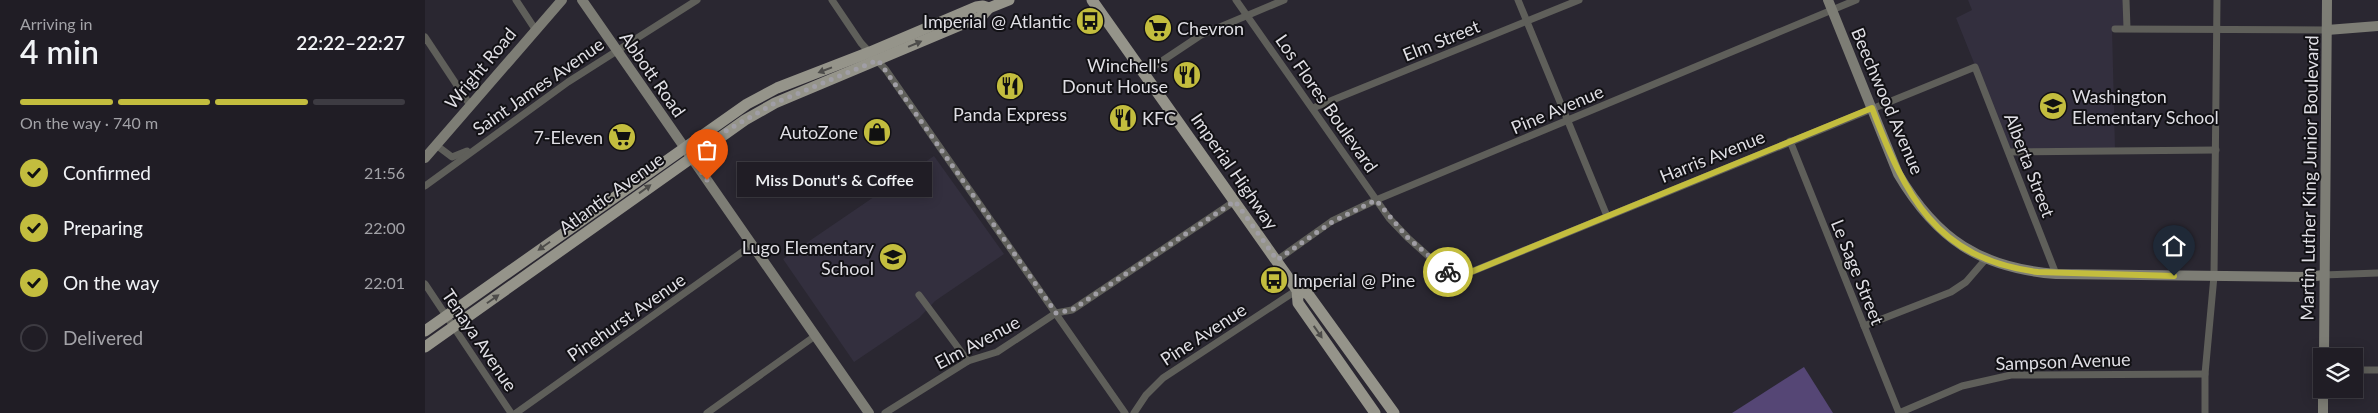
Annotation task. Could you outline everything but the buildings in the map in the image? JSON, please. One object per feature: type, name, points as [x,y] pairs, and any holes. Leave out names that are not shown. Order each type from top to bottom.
[{"type":"main road","name":"Atlantic Avenue","points":[[425,331],[687,152],[775,103],[976,7],[983,6],[989,8],[1009,0]]},
{"type":"main road","name":"Imperial Highway","points":[[1092,0],[1277,260],[1297,290],[1298,303],[1375,413]]},
{"type":"main road","name":"Atlantic Avenue","points":[[425,347],[687,152]]},
{"type":"main road","name":"Imperial Highway","points":[[1297,290],[1308,294],[1394,413]]},
{"type":"street","points":[[516,0],[535,29]]},
{"type":"street","name":"Wright Road","points":[[425,158],[562,0]]},
{"type":"street","name":"Abbott Road","points":[[582,0],[869,413]]},
{"type":"street","name":"Saint James Avenue","points":[[425,186],[475,148],[617,50],[632,43],[697,0]]},
{"type":"street","points":[[832,0],[874,56],[1125,413]]},
{"type":"street","name":"Los Flores Boulevard","points":[[1236,0],[1376,200],[1408,238],[1440,267],[1453,275],[1463,274]]},
{"type":"street","points":[[1144,73],[1201,35],[1284,0]]},
{"type":"street","points":[[1518,0],[1607,216]]},
{"type":"street","name":"Elm Street","points":[[1313,108],[1579,0]]},
{"type":"street","name":"Pine Avenue","points":[[1277,260],[1332,222],[1376,200],[1568,121],[1830,5],[1856,0]]},
{"type":"street","points":[[2126,0],[2127,28]]},
{"type":"street","points":[[2205,413],[2205,374],[2214,276],[2217,0]]},
{"type":"street","name":"Martin Luther King Junior Boulevard","points":[[2324,348],[2323,275],[2327,0]]},
{"type":"street","name":"Beechwood Avenue","points":[[1830,5],[1899,174],[1918,204],[1937,227],[1953,241],[1985,260],[2020,270],[2056,274],[2309,277],[2323,275]]},
{"type":"street","points":[[2115,29],[2327,30],[2378,26]]},
{"type":"street","points":[[425,37],[470,105]]},
{"type":"street","name":"Harris Avenue","points":[[1463,274],[1975,67]]},
{"type":"street","name":"Alberta Street","points":[[1975,67],[2056,274]]},
{"type":"street","name":"Le Sage Street","points":[[1790,141],[1899,413]]},
{"type":"street","points":[[436,145],[452,157],[475,148]]},
{"type":"street","points":[[2009,152],[2216,150]]},
{"type":"street","points":[[425,178],[433,180]]},
{"type":"street","name":"Elm Avenue","points":[[885,413],[968,361],[997,352],[1056,313],[1072,310],[1235,201]]},
{"type":"street","name":"Pinehurst Avenue","points":[[516,413],[752,245]]},
{"type":"street","points":[[1864,326],[1951,292],[1966,282],[1985,260]]},
{"type":"street","points":[[2323,275],[2378,273]]},
{"type":"street","name":"Tenaya Avenue","points":[[425,284],[511,413]]},
{"type":"street","name":"Pine Avenue","points":[[1134,413],[1146,395],[1163,378],[1297,290]]},
{"type":"street","points":[[919,295],[968,361]]},
{"type":"street","points":[[707,413],[815,336]]},
{"type":"street","points":[[2363,370],[2378,370]]},
{"type":"street","name":"Sampson Avenue","points":[[1899,413],[1962,386],[1997,376],[2025,374],[2205,374]]},
{"type":"street","points":[[2323,398],[2323,413]]},
{"type":"shaded area","name":"Washington Elementary School","points":[[1968,0],[2124,0],[2126,27],[2112,28],[2115,149],[2009,150],[1956,18],[1972,10]]},
{"type":"shaded area","name":"Lugo Elementary School","points":[[934,156],[1004,254],[935,301],[919,318],[854,362],[783,259]]},
{"type":"shaded area","points":[[1804,367],[1833,413],[1732,413]]},
{"type":"way so far","points":[[707,180],[691,157],[724,132],[775,103],[878,60],[1056,313],[1072,310],[1235,201],[1277,260],[1332,222],[1376,200],[1389,218],[1408,238],[1448,272]]},
{"type":"place","name":"Imperial @ Atlantic","points":[[1090,21]]},
{"type":"place","name":"Chevron","points":[[1158,28]]},
{"type":"place","name":"Winchell's Donut House","points":[[1187,75]]},
{"type":"place","name":"Panda Express","points":[[1010,86]]},
{"type":"place","name":"Washington Elementary School","points":[[2053,106]]},
{"type":"place","name":"KFC","points":[[1123,118]]},
{"type":"place","name":"AutoZone","points":[[877,132]]},
{"type":"place","name":"7-Eleven","points":[[622,137]]},
{"type":"place","name":"Miss Donut's & Coffee","points":[[707,180]]},
{"type":"place","name":"Lugo Elementary School","points":[[893,257]]},
{"type":"place","name":"Imperial @ Pine","points":[[1274,280]]},
{"type":"route","points":[[1448,272],[1453,275],[1471,272],[1872,108],[1889,152],[1909,193],[1937,227],[1967,250],[1985,260],[2020,270],[2056,274],[2174,276]]}]
